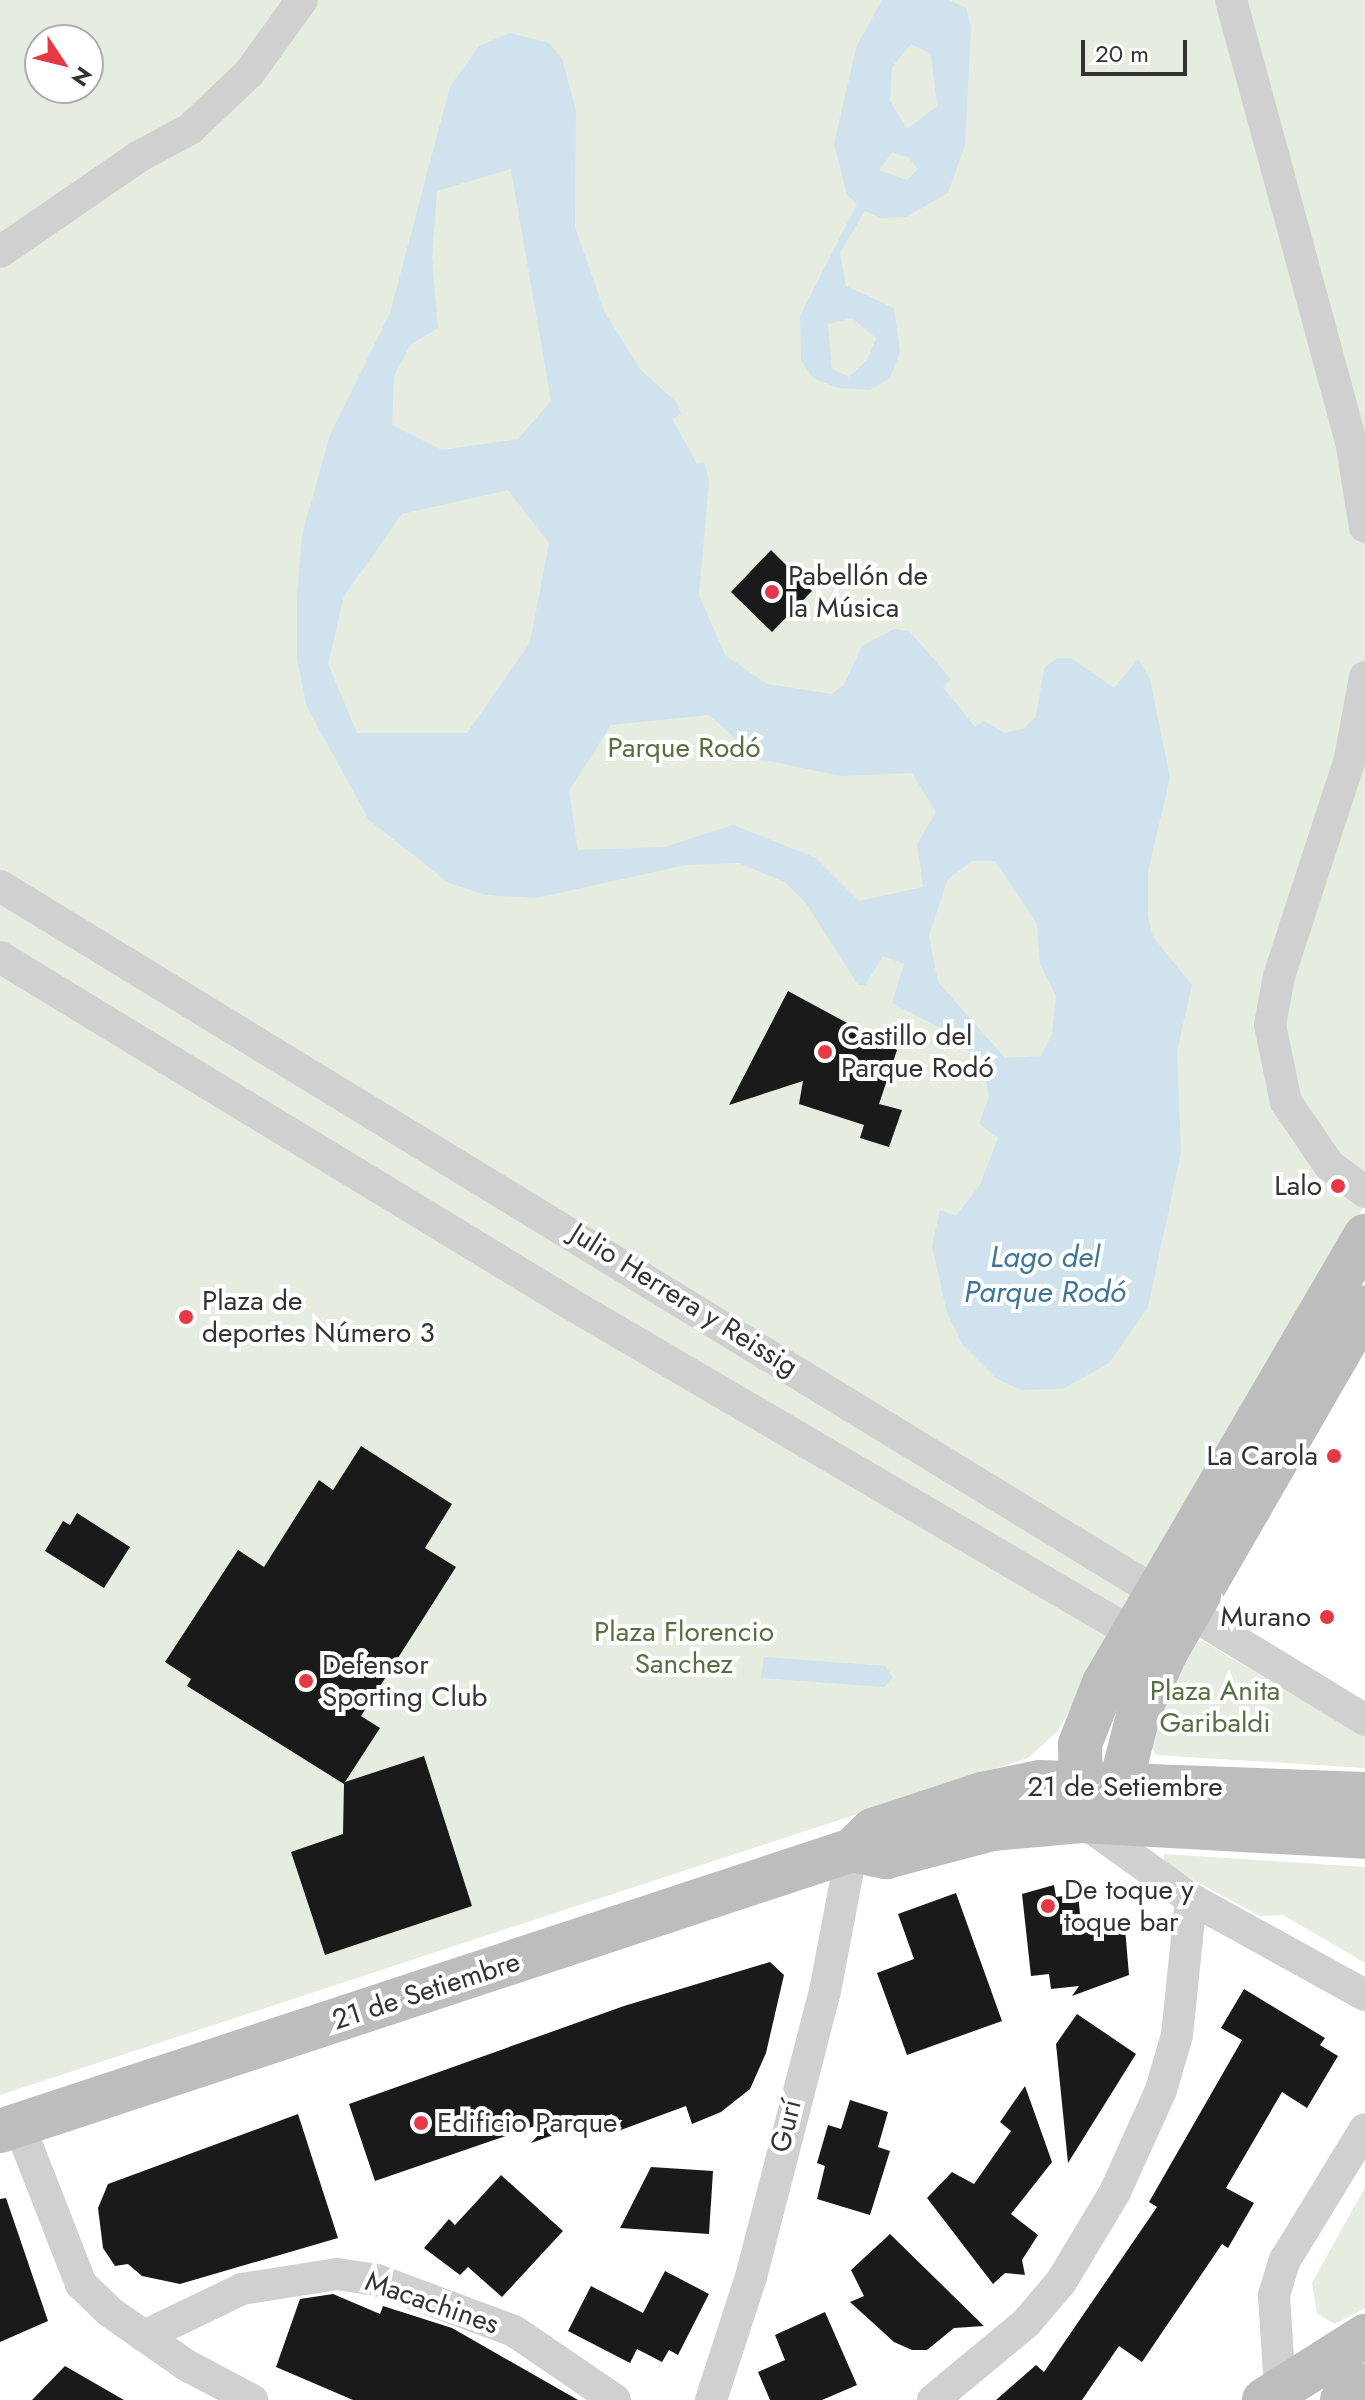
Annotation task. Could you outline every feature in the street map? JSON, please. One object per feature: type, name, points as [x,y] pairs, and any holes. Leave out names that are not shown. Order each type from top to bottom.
[{"type":"street","points":[[0,252],[138,157],[190,129],[249,73],[302,0]]},
{"type":"street","points":[[1231,0],[1351,441],[1365,527]]},
{"type":"street","points":[[1365,677],[1350,759],[1279,976],[1270,1025],[1277,1074],[1286,1102],[1329,1165],[1365,1192]]},
{"type":"street","name":"Julio Herrera y Reissig","points":[[0,886],[666,1288],[1365,1720]]},
{"type":"street","name":"Julio Herrera y Reissig","points":[[0,957],[569,1303],[1149,1643]]},
{"type":"street","points":[[1365,1236],[1149,1643],[1139,1712],[1093,1795],[1191,1899],[1365,1995]]},
{"type":"street","points":[[1172,1602],[1365,1307]]},
{"type":"street","name":"21 de Setiembre","points":[[10,2128],[852,1850],[886,1857],[992,1829],[1093,1795],[1365,1794]]},
{"type":"street","name":"21 de Setiembre","points":[[1093,1795],[1365,1837]]},
{"type":"street","name":"Gurí","points":[[711,2400],[751,2277],[825,1991],[852,1850]]},
{"type":"street","points":[[933,2400],[1026,2323],[1061,2282],[1115,2192],[1161,2090],[1177,2035],[1191,1899]]},
{"type":"street","points":[[10,2128],[81,2284],[144,2336],[252,2400]]},
{"type":"street","points":[[1272,2395],[1274,2295],[1285,2260],[1365,2129]]},
{"type":"street","name":"Macachines","points":[[144,2336],[242,2289],[337,2274],[377,2280],[514,2331],[615,2400]]},
{"type":"street","points":[[1272,2395],[1365,2336]]},
{"type":"street","points":[[1342,2400],[1365,2385]]},
{"type":"green space","name":"Parque Rodó","points":[[0,0],[1365,0],[1365,1205],[1057,1732],[1028,1758],[0,2095]]},
{"type":"green space","name":"Plaza Anita Garibaldi","points":[[1203,1641],[1365,1737],[1365,1768],[1156,1755],[1151,1746],[1164,1696],[1197,1642]]},
{"type":"green space","points":[[1164,1854],[1365,1867],[1365,1963],[1283,1915],[1260,1916],[1164,1864]]},
{"type":"green space","points":[[1365,2187],[1365,2308],[1335,2324],[1317,2314],[1312,2283]]},
{"type":"water","points":[[882,0],[949,0],[966,8],[971,27],[965,145],[948,193],[906,217],[881,218],[865,211],[840,253],[846,286],[894,308],[900,352],[890,378],[870,390],[838,388],[813,378],[801,360],[800,316],[857,204],[847,194],[834,143],[857,45]],"holes":[[[911,44],[931,54],[937,106],[907,129],[890,101],[892,67]],[[892,153],[908,157],[918,169],[907,180],[879,170]],[[852,318],[876,338],[867,360],[849,377],[832,369],[828,324]]]},
{"type":"water","name":"Lago del Parque Rodó","points":[[510,33],[549,43],[562,59],[576,111],[575,227],[605,313],[640,369],[677,403],[681,414],[672,419],[697,464],[704,462],[709,481],[699,595],[725,655],[767,684],[832,694],[844,685],[862,646],[894,629],[909,631],[951,679],[943,687],[975,727],[984,721],[1005,733],[1023,729],[1036,717],[1044,668],[1057,658],[1071,658],[1114,688],[1138,659],[1150,679],[1170,778],[1148,871],[1148,917],[1153,937],[1192,985],[1177,1051],[1181,1152],[1148,1307],[1109,1363],[1063,1389],[1021,1390],[996,1378],[963,1345],[947,1313],[932,1246],[940,1210],[956,1216],[980,1185],[998,1138],[979,1124],[989,1097],[984,1069],[954,1035],[892,1003],[904,964],[883,956],[865,985],[858,985],[806,903],[785,882],[739,863],[686,865],[536,898],[486,895],[449,883],[369,820],[307,707],[297,659],[297,598],[302,535],[330,435],[390,313],[450,87],[479,46]],"holes":[[[511,169],[551,401],[518,439],[442,450],[392,425],[394,376],[410,345],[438,328],[432,257],[437,191]],[[508,490],[549,543],[530,643],[467,733],[357,733],[328,664],[344,596],[402,514]],[[709,715],[759,759],[841,776],[912,773],[936,812],[917,844],[923,887],[859,901],[816,858],[733,825],[665,847],[578,850],[569,791],[611,725]],[[972,861],[995,861],[1037,924],[1040,964],[1056,996],[1052,1034],[1041,1056],[1005,1058],[938,982],[929,936],[947,880]]]},
{"type":"water","points":[[764,1657],[885,1666],[893,1677],[884,1687],[761,1678]]},
{"type":"building","name":"Pabellón de la Música","points":[[771,550],[812,591],[772,632],[731,592]]},
{"type":"building","name":"Castillo del Parque Rodó","points":[[788,991],[897,1050],[879,1104],[902,1110],[889,1147],[860,1138],[864,1125],[799,1104],[803,1081],[729,1105]]},
{"type":"building","points":[[361,1446],[452,1504],[425,1548],[456,1567],[361,1716],[380,1728],[345,1782],[424,1756],[472,1906],[325,1955],[291,1852],[343,1834],[344,1784],[187,1686],[191,1679],[165,1662],[238,1550],[264,1567],[319,1480],[333,1490]]},
{"type":"building","points":[[77,1513],[130,1547],[104,1588],[45,1551],[63,1521],[70,1525]]},
{"type":"building","points":[[1054,1885],[1056,1897],[1078,1894],[1081,1924],[1093,1922],[1094,1932],[1125,1928],[1129,1975],[1072,1996],[1079,1986],[1051,1989],[1049,1974],[1031,1976],[1022,1894]]},
{"type":"building","points":[[956,1893],[1002,2021],[907,2055],[877,1973],[914,1959],[898,1914]]},
{"type":"building","points":[[770,1962],[784,1975],[766,2053],[750,2089],[721,2112],[692,2124],[686,2106],[618,2131],[612,2114],[531,2143],[552,2120],[375,2181],[349,2104],[624,2006]]},
{"type":"building","points":[[1244,1989],[1325,2038],[1320,2045],[1338,2056],[1307,2108],[1282,2092],[1226,2188],[1254,2203],[1228,2248],[1222,2244],[1142,2362],[1119,2346],[1082,2400],[996,2400],[1036,2365],[1044,2372],[1157,2207],[1149,2202],[1242,2040],[1221,2028]]},
{"type":"building","points":[[1077,2014],[1136,2054],[1068,2163],[1056,2044]]},
{"type":"building","points":[[1025,2086],[1052,2162],[1011,2214],[1038,2235],[1022,2260],[1025,2275],[1005,2273],[993,2284],[927,2198],[952,2172],[974,2184],[1011,2131],[1000,2122]]},
{"type":"building","points":[[850,2100],[888,2112],[878,2147],[890,2151],[870,2215],[817,2199],[825,2166],[817,2163],[828,2125],[841,2129]]},
{"type":"building","points":[[298,2114],[338,2238],[180,2284],[142,2276],[128,2264],[115,2266],[103,2248],[98,2208],[108,2184]]},
{"type":"building","points":[[651,2167],[713,2171],[709,2234],[620,2228]]},
{"type":"building","points":[[501,2175],[563,2231],[502,2297],[468,2267],[460,2275],[424,2248],[449,2219],[455,2225]]},
{"type":"building","points":[[6,2198],[48,2321],[0,2342],[0,2199]]},
{"type":"building","points":[[890,2234],[984,2326],[954,2328],[927,2350],[912,2350],[894,2342],[850,2302],[864,2296],[851,2270]]},
{"type":"building","points":[[665,2271],[709,2294],[678,2355],[669,2350],[662,2362],[637,2349],[630,2363],[568,2331],[591,2286],[643,2313]]},
{"type":"building","points":[[333,2294],[380,2314],[383,2306],[452,2328],[578,2400],[353,2400],[276,2367],[300,2299]]},
{"type":"building","points":[[825,2312],[857,2385],[822,2400],[770,2400],[758,2372],[785,2360],[775,2335]]},
{"type":"building","points":[[65,2366],[124,2400],[32,2400]]},
{"type":"place","name":"Pabellón de la Música","points":[[772,592]]},
{"type":"place","name":"Castillo del Parque Rodó","points":[[825,1052]]},
{"type":"place","name":"Lalo","points":[[1338,1186]]},
{"type":"place","name":"Plaza de deportes Número 3","points":[[186,1317]]},
{"type":"place","name":"La Carola","points":[[1334,1456]]},
{"type":"place","name":"Murano","points":[[1327,1617]]},
{"type":"place","name":"Defensor Sporting Club","points":[[306,1681]]},
{"type":"place","name":"De toque y toque bar","points":[[1048,1906]]},
{"type":"place","name":"Edificio Parque","points":[[421,2123]]},
{"type":"park label","name":"Plaza Florencio Sanchez","points":[[684,1648]]}]
